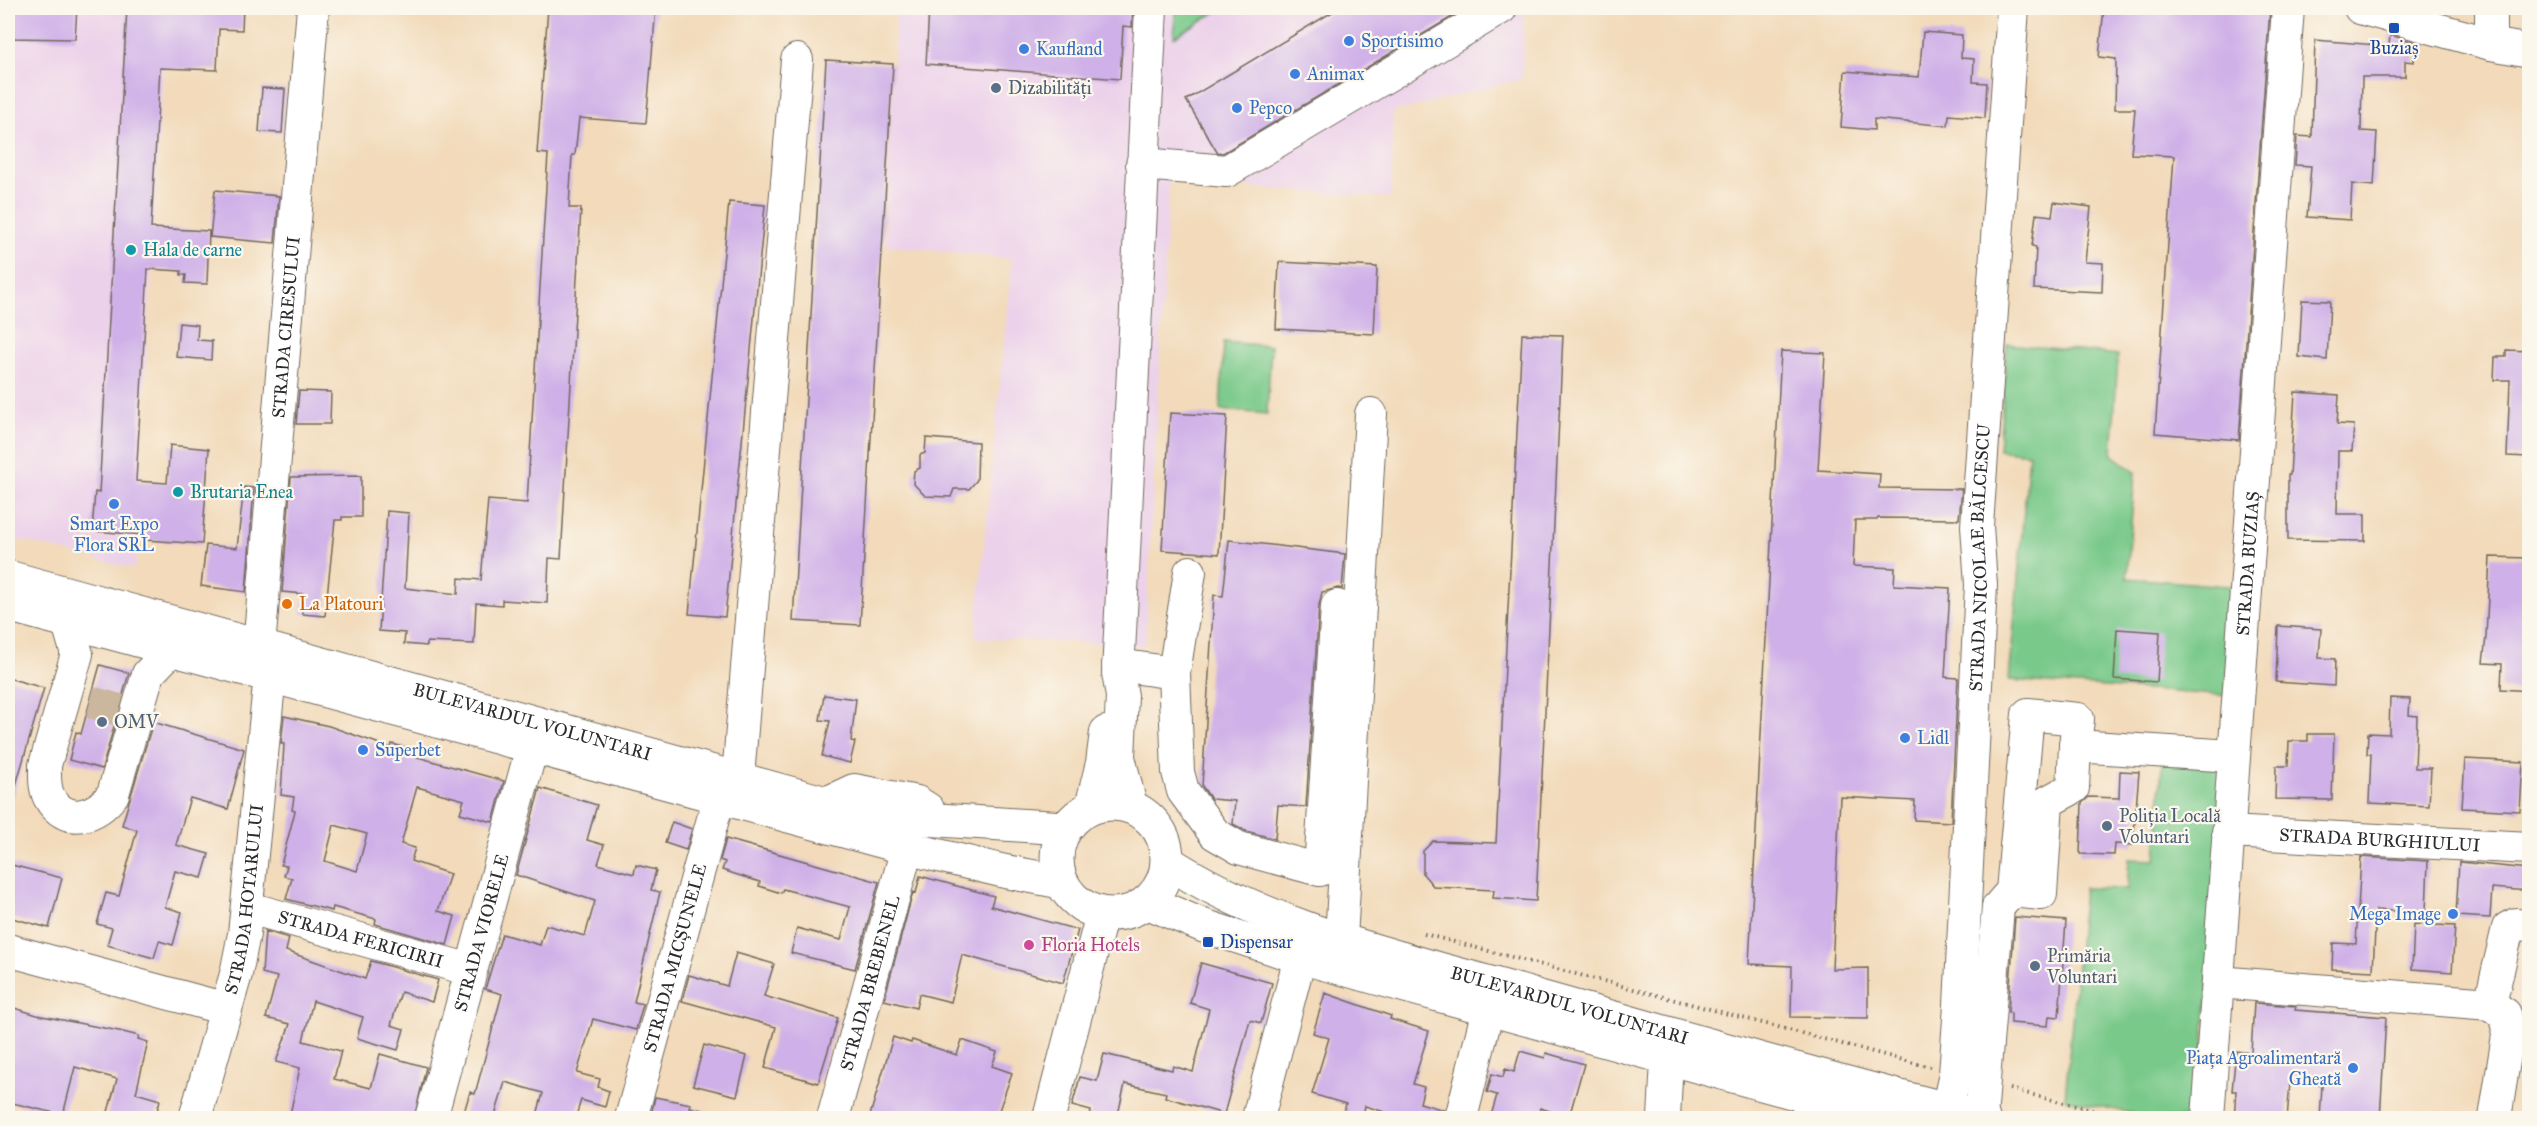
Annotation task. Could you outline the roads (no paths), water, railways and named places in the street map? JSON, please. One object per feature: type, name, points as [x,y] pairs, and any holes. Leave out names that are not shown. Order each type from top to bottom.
[{"type":"highway","name":"BULEVARDUL VOLUNTARI","points":[[8,577],[532,747],[728,787],[826,803],[950,821],[1065,828]]},
{"type":"highway","name":"BULEVARDUL VOLUNTARI","points":[[8,605],[172,649],[264,661],[728,787],[907,848],[1061,882]]},
{"type":"highway","points":[[1118,803],[1131,806],[1146,815],[1158,828],[1166,844],[1168,862],[1161,884],[1147,902],[1133,910],[1118,914],[1101,914],[1085,908],[1071,897],[1061,882],[1056,854],[1059,840],[1065,828],[1077,815],[1091,807],[1118,803]]},
{"type":"highway","name":"BULEVARDUL VOLUNTARI","points":[[1168,862],[1235,900],[1341,939],[1982,1118]]},
{"type":"highway","name":"BULEVARDUL VOLUNTARI","points":[[1147,902],[1204,926],[1300,957],[1886,1119]]},
{"type":"street","name":"STRADA CIRESULUI","points":[[264,661],[313,8]]},
{"type":"street","points":[[1131,806],[1119,757],[1122,696],[1118,669],[1151,8]]},
{"type":"street","points":[[1142,164],[1227,171],[1501,8]]},
{"type":"street","name":"STRADA NICOLAE BĂLCESCU","points":[[1947,1110],[1969,1078],[1969,845],[1981,597],[1977,526],[2013,8]]},
{"type":"street","name":"STRADA BUZIAȘ","points":[[2208,1119],[2288,8]]},
{"type":"street","points":[[2360,8],[2491,44],[2529,51]]},
{"type":"street","points":[[2491,8],[2491,44]]},
{"type":"street","name":"STRADA MICȘUNELE","points":[[630,1119],[728,787],[797,60]]},
{"type":"street","points":[[1341,939],[1371,414]]},
{"type":"street","points":[[1190,572],[1174,673],[1178,772],[1183,791],[1215,834],[1239,848],[1320,870],[1337,606]]},
{"type":"street","points":[[67,620],[76,654],[78,698],[45,765],[45,782],[49,797],[59,809],[72,816],[87,816],[106,804],[113,794],[130,713],[148,674],[172,649]]},
{"type":"street","name":"STRADA HOTARULUI","points":[[195,1119],[236,974],[249,909],[264,661]]},
{"type":"street","points":[[1118,669],[1174,673]]},
{"type":"street","points":[[1091,807],[1102,763],[1108,694],[1118,669]]},
{"type":"street","points":[[1982,1118],[1969,1078],[1998,907],[2012,891],[2028,714],[2078,719],[2073,788],[2047,802],[2041,894],[2012,891]]},
{"type":"street","points":[[2075,746],[2233,756]]},
{"type":"street","name":"STRADA VIORELE","points":[[431,1119],[532,747]]},
{"type":"street","name":"STRADA BURGHIULUI","points":[[2228,832],[2529,848]]},
{"type":"street","name":"STRADA BREBENEL","points":[[833,1119],[907,848]]},
{"type":"street","name":"STRADA FERICIRII","points":[[249,909],[471,970]]},
{"type":"street","points":[[1049,1119],[1101,914]]},
{"type":"street","points":[[2490,1004],[2508,928],[2516,924],[2529,925]]},
{"type":"street","points":[[8,950],[226,1008]]},
{"type":"street","points":[[1258,1119],[1300,957]]},
{"type":"street","points":[[2218,982],[2490,1004],[2505,1014],[2509,1029],[2495,1119]]},
{"type":"street","points":[[1461,1119],[1488,1009]]},
{"type":"street","points":[[1664,1119],[1667,1059]]},
{"type":"tunnel","points":[[90,702],[123,711]]},
{"type":"place","name":"Buziaș","points":[[2394,28]]},
{"type":"place","name":"Sportisimo","points":[[1349,41]]},
{"type":"place","name":"Kaufland","points":[[1024,49]]},
{"type":"place","name":"Animax","points":[[1295,74]]},
{"type":"place","name":"Dizabilități","points":[[996,88]]},
{"type":"place","name":"Pepco","points":[[1237,108]]},
{"type":"place","name":"Hala de carne","points":[[131,250]]},
{"type":"place","name":"Brutaria Enea","points":[[178,492]]},
{"type":"place","name":"Smart Expo Flora SRL","points":[[114,504]]},
{"type":"place","name":"La Platouri","points":[[287,604]]},
{"type":"place","name":"OMV","points":[[102,722]]},
{"type":"place","name":"Lidl","points":[[1905,738]]},
{"type":"place","name":"Superbet","points":[[363,750]]},
{"type":"place","name":"Poliția Locală Voluntari","points":[[2107,826]]},
{"type":"place","name":"Mega Image","points":[[2453,914]]},
{"type":"place","name":"Dispensar","points":[[1208,942]]},
{"type":"place","name":"Floria Hotels","points":[[1029,945]]},
{"type":"place","name":"Primăria Voluntari","points":[[2035,966]]},
{"type":"place","name":"Piața Agroalimentară Gheată","points":[[2353,1068]]}]
